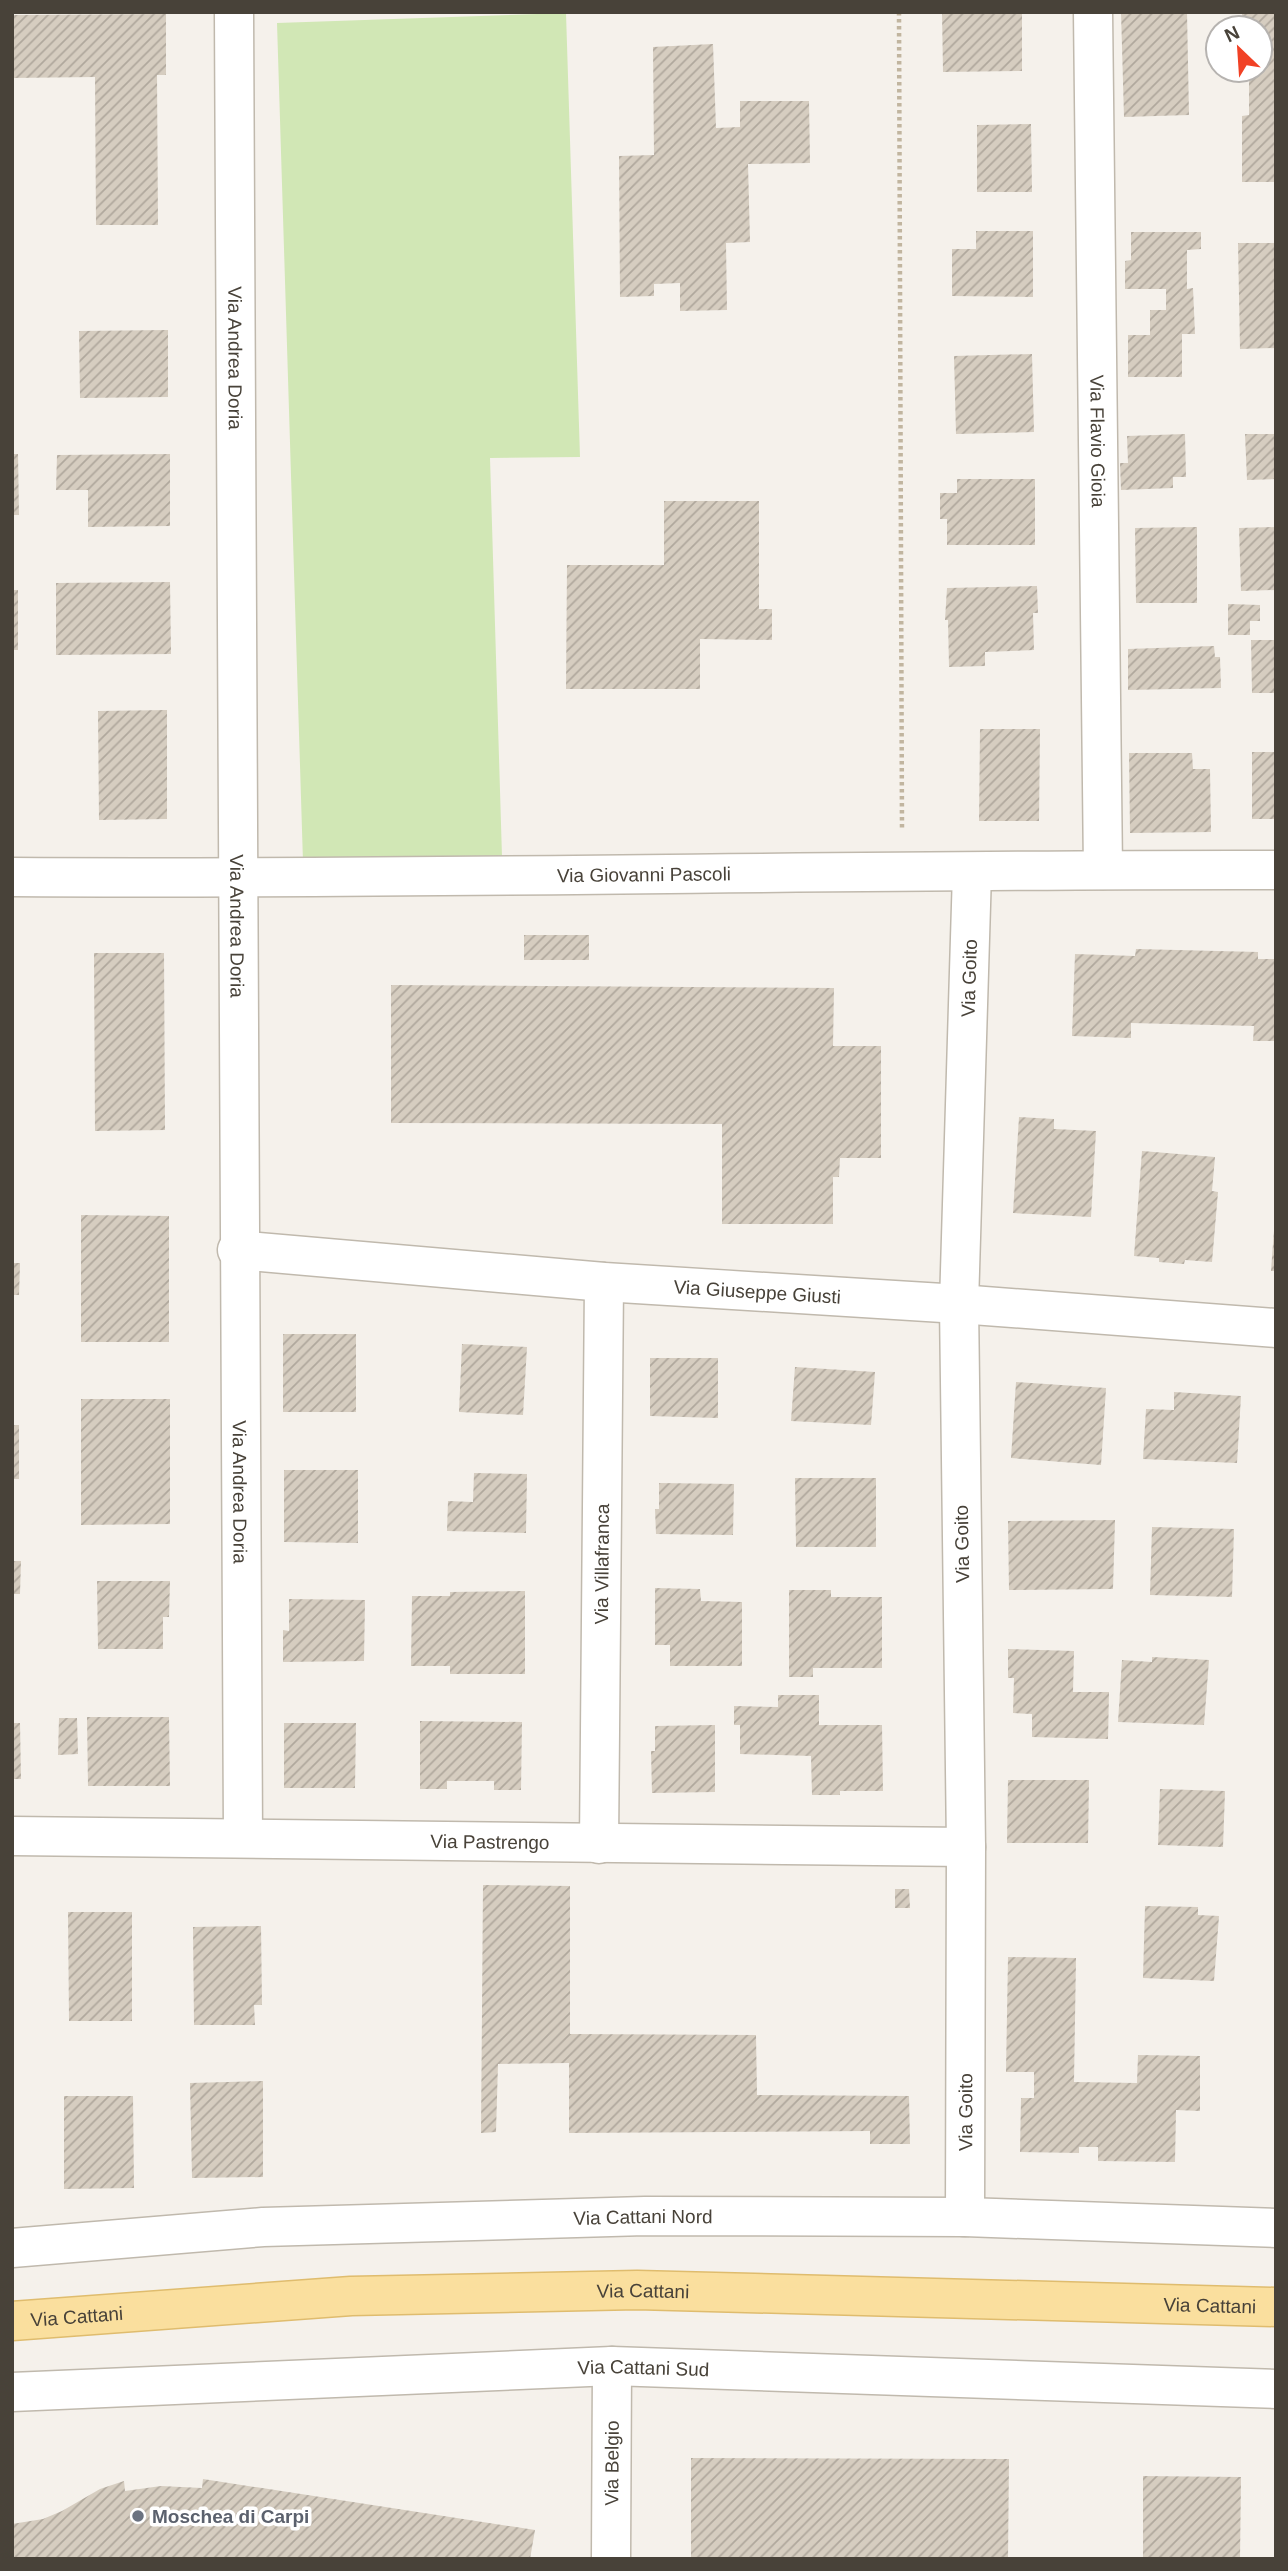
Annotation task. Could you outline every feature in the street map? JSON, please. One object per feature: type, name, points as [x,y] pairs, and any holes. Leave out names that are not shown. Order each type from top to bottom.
[{"type":"main road","name":"Via Cattani","points":[[12,2321],[351,2296],[637,2290],[1276,2306]]},
{"type":"street","name":"Via Andrea Doria","points":[[234,12],[237,1250],[243,1838]]},
{"type":"street","name":"Via Flavio Gioia","points":[[1093,12],[1103,870]]},
{"type":"street","name":"Via Giovanni Pascoli","points":[[12,877],[238,878],[1276,870]]},
{"type":"street","name":"Via Goito","points":[[965,2217],[966,1847],[959,1304],[972,872]]},
{"type":"street","name":"Via Giuseppe Giusti","points":[[237,1250],[604,1282],[959,1304],[1276,1328]]},
{"type":"street","name":"Via Villafranca","points":[[599,1844],[604,1282]]},
{"type":"street","name":"Via Pastrengo","points":[[12,1836],[966,1847]]},
{"type":"street","name":"Via Cattani Nord","points":[[12,2248],[276,2227],[645,2216],[965,2217],[1276,2228]]},
{"type":"street","name":"Via Cattani Sud","points":[[12,2392],[612,2367],[1276,2389]]},
{"type":"street","name":"Via Belgio","points":[[611,2559],[612,2367]]},
{"type":"path","points":[[899,12],[902,872]]},
{"type":"green space","points":[[566,13],[580,457],[490,458],[502,857],[303,862],[277,23]]},
{"type":"building","points":[[942,12],[1022,12],[1022,71],[943,72]]},
{"type":"building","points":[[1121,12],[1187,12],[1189,115],[1124,117]]},
{"type":"building","points":[[1276,12],[1276,182],[1242,182],[1242,116],[1249,115],[1249,84],[1274,84],[1274,14],[1242,14]]},
{"type":"building","points":[[166,14],[166,75],[157,75],[158,225],[96,225],[95,77],[12,78],[12,15]]},
{"type":"building","points":[[713,44],[716,128],[740,127],[740,101],[809,101],[810,163],[748,164],[750,242],[726,243],[727,310],[680,311],[680,283],[654,284],[654,296],[620,297],[619,156],[654,155],[653,47]]},
{"type":"building","points":[[1031,124],[1032,192],[977,192],[977,125]]},
{"type":"building","points":[[976,231],[1033,231],[1033,297],[952,296],[952,249],[976,249]]},
{"type":"building","points":[[1131,232],[1201,232],[1201,249],[1187,250],[1187,289],[1193,288],[1195,334],[1182,334],[1182,377],[1128,377],[1128,335],[1150,335],[1150,310],[1166,310],[1166,289],[1125,289],[1125,261],[1131,260]]},
{"type":"building","points":[[1238,243],[1276,243],[1276,348],[1240,349]]},
{"type":"building","points":[[168,330],[168,397],[80,398],[79,331]]},
{"type":"building","points":[[1032,354],[1034,432],[956,434],[954,356]]},
{"type":"building","points":[[1185,434],[1186,477],[1173,477],[1173,488],[1121,490],[1120,463],[1128,463],[1127,436]]},
{"type":"building","points":[[1245,434],[1276,434],[1276,479],[1247,480]]},
{"type":"building","points":[[12,454],[18,454],[19,515],[12,515]]},
{"type":"building","points":[[170,454],[170,526],[88,527],[88,490],[56,490],[57,455]]},
{"type":"building","points":[[957,479],[1035,479],[1035,545],[947,545],[947,519],[940,519],[940,493],[957,493]]},
{"type":"building","points":[[664,501],[759,501],[759,609],[772,609],[772,640],[700,639],[700,689],[566,689],[567,565],[664,565]]},
{"type":"building","points":[[1197,527],[1197,603],[1136,603],[1135,528]]},
{"type":"building","points":[[1276,527],[1276,590],[1241,591],[1239,528]]},
{"type":"building","points":[[170,582],[171,654],[56,655],[56,583]]},
{"type":"building","points":[[1037,586],[1038,613],[1033,613],[1034,650],[985,652],[985,666],[949,667],[948,620],[945,620],[947,588]]},
{"type":"building","points":[[12,590],[18,590],[18,650],[12,650]]},
{"type":"building","points":[[1228,604],[1260,605],[1260,621],[1250,621],[1250,635],[1228,635]]},
{"type":"building","points":[[1251,640],[1276,640],[1276,693],[1252,693]]},
{"type":"building","points":[[1214,646],[1215,657],[1220,657],[1221,688],[1128,690],[1128,649]]},
{"type":"building","points":[[167,710],[167,819],[99,820],[98,711]]},
{"type":"building","points":[[980,729],[1040,729],[1039,821],[979,821]]},
{"type":"building","points":[[1252,752],[1276,752],[1276,819],[1252,819]]},
{"type":"building","points":[[1129,753],[1192,753],[1193,769],[1210,769],[1211,832],[1130,833]]},
{"type":"building","points":[[524,935],[589,935],[589,960],[524,960]]},
{"type":"building","points":[[1136,949],[1258,952],[1258,959],[1276,959],[1276,1041],[1253,1041],[1254,1026],[1131,1023],[1131,1038],[1072,1036],[1075,954],[1135,956]]},
{"type":"building","points":[[94,953],[164,953],[165,1130],[95,1131]]},
{"type":"building","points":[[391,985],[834,988],[833,1046],[881,1046],[881,1158],[840,1158],[839,1177],[833,1177],[833,1224],[722,1224],[722,1124],[391,1123]]},
{"type":"building","points":[[1019,1117],[1054,1119],[1054,1129],[1096,1131],[1091,1217],[1013,1213]]},
{"type":"building","points":[[1142,1151],[1215,1157],[1212,1191],[1218,1192],[1212,1262],[1185,1260],[1184,1264],[1134,1256]]},
{"type":"building","points":[[81,1215],[169,1216],[169,1342],[81,1342]]},
{"type":"building","points":[[1274,1230],[1276,1271],[1271,1271]]},
{"type":"building","points":[[12,1263],[20,1263],[19,1295],[12,1295]]},
{"type":"building","points":[[283,1334],[356,1334],[356,1412],[283,1412]]},
{"type":"building","points":[[462,1344],[527,1347],[523,1415],[459,1412]]},
{"type":"building","points":[[650,1358],[718,1358],[718,1418],[650,1416]]},
{"type":"building","points":[[795,1367],[875,1372],[871,1425],[791,1421]]},
{"type":"building","points":[[1016,1382],[1106,1388],[1101,1465],[1011,1458]]},
{"type":"building","points":[[1174,1392],[1241,1396],[1237,1463],[1143,1459],[1146,1409],[1174,1410]]},
{"type":"building","points":[[81,1399],[170,1399],[170,1524],[81,1525]]},
{"type":"building","points":[[12,1425],[19,1425],[19,1479],[12,1479]]},
{"type":"building","points":[[284,1470],[358,1470],[358,1543],[284,1542]]},
{"type":"building","points":[[474,1473],[527,1474],[526,1533],[447,1531],[448,1501],[473,1502]]},
{"type":"building","points":[[795,1478],[876,1478],[876,1547],[796,1547]]},
{"type":"building","points":[[659,1483],[734,1484],[733,1535],[656,1534],[655,1509],[659,1509]]},
{"type":"building","points":[[1115,1520],[1113,1589],[1009,1590],[1008,1521]]},
{"type":"building","points":[[1152,1527],[1234,1529],[1232,1597],[1150,1595]]},
{"type":"building","points":[[12,1561],[21,1561],[20,1594],[12,1594]]},
{"type":"building","points":[[97,1581],[170,1581],[169,1617],[163,1617],[163,1649],[98,1649]]},
{"type":"building","points":[[655,1588],[700,1589],[701,1601],[742,1602],[742,1666],[670,1666],[670,1645],[655,1645]]},
{"type":"building","points":[[789,1590],[831,1590],[831,1597],[882,1597],[882,1668],[813,1668],[813,1677],[789,1677]]},
{"type":"building","points":[[525,1591],[525,1674],[450,1674],[450,1666],[411,1666],[412,1596],[450,1596],[450,1592]]},
{"type":"building","points":[[289,1599],[365,1600],[364,1661],[283,1662],[283,1630],[289,1631]]},
{"type":"building","points":[[1008,1649],[1074,1651],[1073,1692],[1109,1692],[1108,1739],[1032,1737],[1032,1714],[1013,1713],[1014,1678],[1008,1678]]},
{"type":"building","points":[[1152,1657],[1209,1660],[1204,1725],[1118,1722],[1122,1660],[1152,1662]]},
{"type":"building","points":[[778,1695],[819,1695],[819,1725],[882,1725],[883,1791],[840,1791],[840,1795],[812,1795],[811,1756],[740,1754],[740,1725],[734,1725],[734,1706],[778,1707]]},
{"type":"building","points":[[87,1717],[169,1717],[170,1786],[88,1786]]},
{"type":"building","points":[[59,1718],[77,1718],[78,1754],[58,1755]]},
{"type":"building","points":[[420,1721],[522,1722],[521,1790],[494,1790],[494,1781],[447,1781],[447,1789],[420,1789]]},
{"type":"building","points":[[12,1723],[20,1723],[21,1779],[12,1779]]},
{"type":"building","points":[[284,1723],[356,1723],[355,1788],[284,1788]]},
{"type":"building","points":[[715,1725],[715,1792],[652,1793],[651,1751],[655,1751],[655,1726]]},
{"type":"building","points":[[1008,1780],[1089,1780],[1088,1843],[1007,1843]]},
{"type":"building","points":[[1160,1789],[1225,1791],[1223,1847],[1158,1845]]},
{"type":"building","points":[[483,1885],[570,1886],[570,2034],[756,2035],[757,2095],[909,2096],[910,2144],[870,2144],[870,2131],[569,2133],[569,2063],[498,2064],[496,2132],[481,2133]]},
{"type":"building","points":[[895,1889],[909,1889],[910,1908],[895,1908]]},
{"type":"building","points":[[1145,1906],[1198,1907],[1198,1915],[1219,1916],[1214,1981],[1143,1978]]},
{"type":"building","points":[[68,1912],[132,1912],[132,2021],[69,2021]]},
{"type":"building","points":[[261,1926],[262,2005],[254,2005],[255,2025],[194,2025],[193,1927]]},
{"type":"building","points":[[1008,1957],[1076,1958],[1074,2082],[1137,2083],[1138,2055],[1200,2056],[1200,2111],[1176,2110],[1175,2162],[1098,2161],[1098,2147],[1079,2147],[1079,2153],[1020,2152],[1021,2098],[1034,2098],[1034,2072],[1006,2072]]},
{"type":"building","points":[[263,2081],[263,2177],[192,2178],[190,2083]]},
{"type":"building","points":[[64,2096],[133,2096],[134,2188],[64,2189]]},
{"type":"building","points":[[691,2458],[1009,2459],[1008,2559],[691,2559]]},
{"type":"building","points":[[1143,2476],[1241,2477],[1240,2559],[1143,2559]]},
{"type":"building","points":[[203,2479],[535,2530],[530,2559],[12,2559],[12,2524],[43,2519],[100,2489],[124,2481],[125,2491],[161,2486],[202,2488]]},
{"type":"place","name":"Moschea di Carpi","points":[[138,2516]]}]
